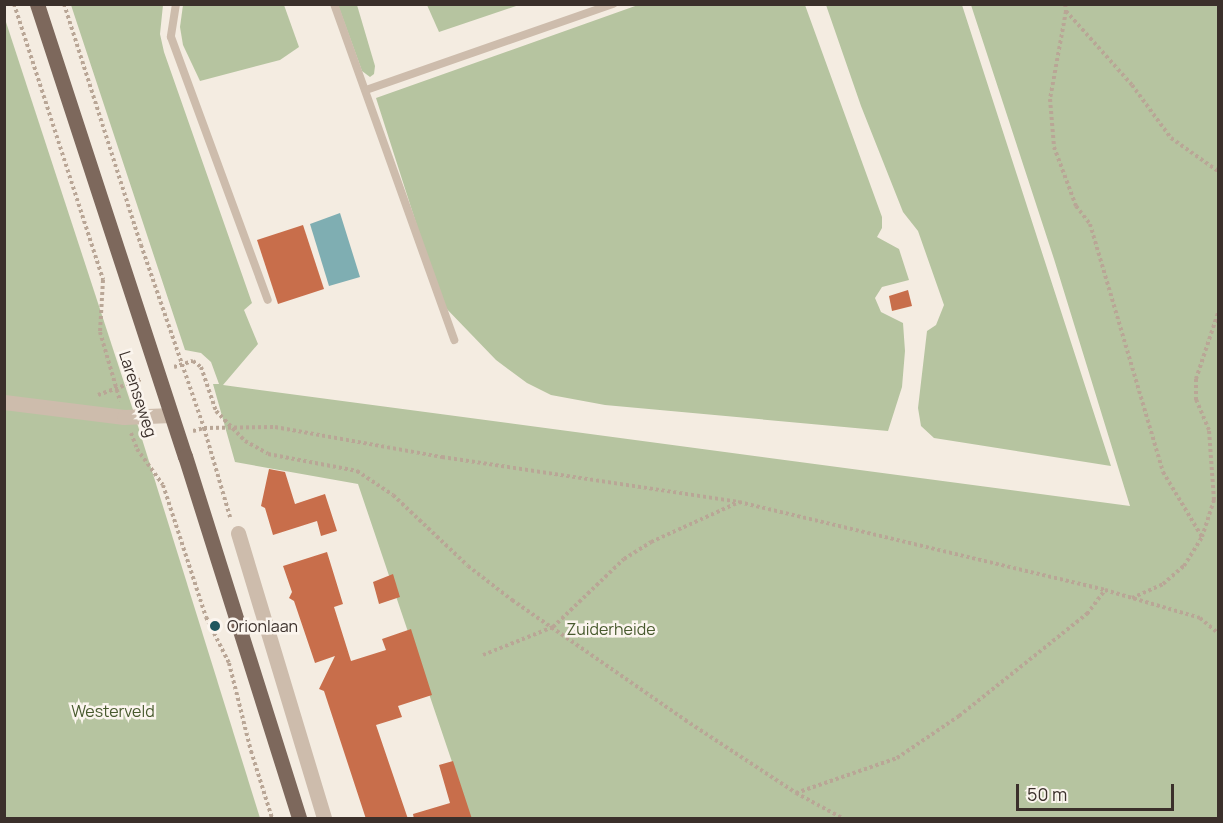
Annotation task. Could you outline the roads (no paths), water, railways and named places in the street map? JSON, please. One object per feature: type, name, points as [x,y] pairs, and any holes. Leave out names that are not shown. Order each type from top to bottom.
[{"type":"main road","name":"Larenseweg","points":[[37,4],[299,819]]},
{"type":"street","points":[[4,402],[124,417],[171,415]]},
{"type":"street","points":[[238,533],[324,819]]},
{"type":"lane","points":[[176,4],[171,37],[268,300]]},
{"type":"lane","points":[[334,4],[454,340]]},
{"type":"lane","points":[[366,90],[612,4]]},
{"type":"water","points":[[340,213],[360,277],[329,286],[310,224]]},
{"type":"place","name":"Orionlaan","points":[[215,626]]},
{"type":"park label","name":"Zuiderheide","points":[[611,629]]},
{"type":"park label","name":"Westerveld","points":[[113,711]]}]
